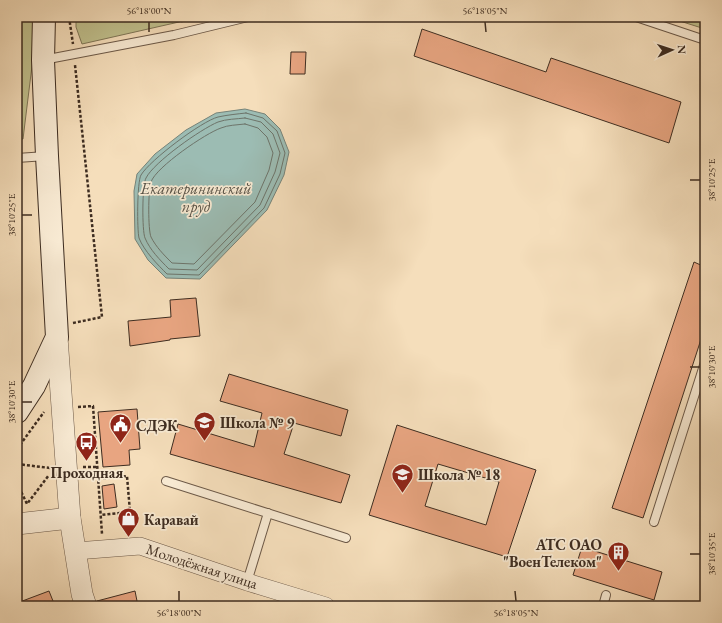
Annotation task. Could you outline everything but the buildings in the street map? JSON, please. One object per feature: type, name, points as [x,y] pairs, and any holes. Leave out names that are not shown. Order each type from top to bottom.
[{"type":"main road","points":[[17,412],[34,386],[63,330],[46,156],[43,60],[44,17]]},
{"type":"street","points":[[63,330],[70,518],[82,594],[86,606]]},
{"type":"street","points":[[17,524],[70,518]]},
{"type":"street","name":"Молодёжная улица","points":[[76,551],[140,546],[247,582],[285,600],[326,606]]},
{"type":"lane","points":[[43,60],[174,35],[248,17]]},
{"type":"lane","points":[[636,17],[705,40]]},
{"type":"lane","points":[[17,158],[46,156]]},
{"type":"lane","points":[[654,522],[705,362]]},
{"type":"lane","points":[[166,481],[346,538]]},
{"type":"lane","points":[[247,582],[268,513]]},
{"type":"lane","points":[[603,606],[606,595]]},
{"type":"path","points":[[63,330],[102,317],[69,17]]},
{"type":"path","points":[[76,400],[77,408],[93,406],[103,549]]},
{"type":"path","points":[[17,449],[47,407]]},
{"type":"path","points":[[17,464],[53,468],[27,504],[17,483]]},
{"type":"path","points":[[98,479],[126,476],[130,512],[101,515]]},
{"type":"green space","points":[[17,17],[38,17],[23,139],[17,139]]},
{"type":"green space","points":[[76,17],[201,17],[82,44],[76,27]]},
{"type":"green space","points":[[667,17],[705,17],[705,29]]},
{"type":"water","name":"Екатерининский пруд","points":[[245,109],[265,114],[280,129],[289,152],[284,175],[267,210],[200,279],[166,278],[148,260],[135,239],[134,191],[137,174],[155,154],[186,130],[216,113]]},
{"type":"place","name":"Школа № 9","points":[[204,442]]},
{"type":"place","name":"СДЭК","points":[[120,444]]},
{"type":"place","name":"Проходная","points":[[87,462]]},
{"type":"place","name":"Школа № 18","points":[[402,494]]},
{"type":"place","name":"Каравай","points":[[128,538]]},
{"type":"place","name":"АТС ОАО \"ВоенТелеком\"","points":[[618,572]]}]
